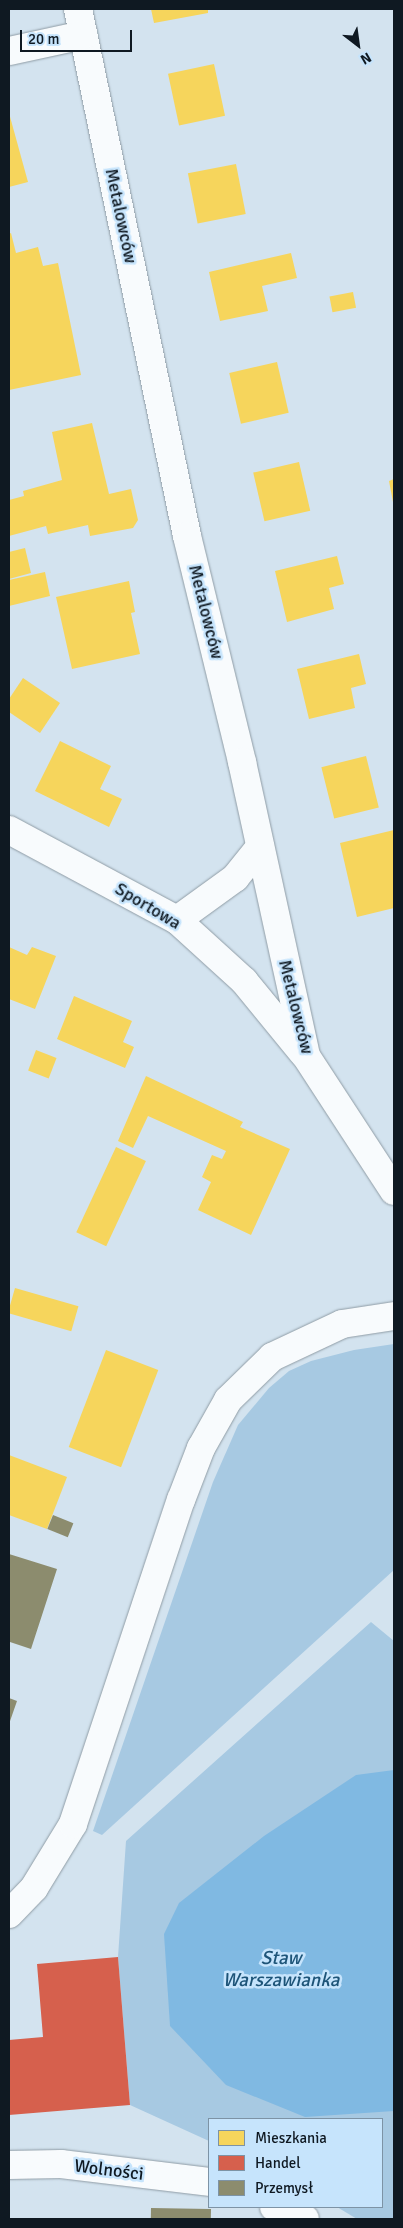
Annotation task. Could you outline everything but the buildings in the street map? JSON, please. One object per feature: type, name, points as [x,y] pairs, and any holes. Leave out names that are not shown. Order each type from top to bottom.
[{"type":"street","name":"Metalowców","points":[[78,9],[187,536],[260,847],[306,1056],[394,1191]]},
{"type":"street","points":[[9,51],[83,35]]},
{"type":"street","name":"Sportowa","points":[[9,830],[178,920],[244,981],[306,1056]]},
{"type":"street","points":[[178,920],[235,878],[260,847]]},
{"type":"street","points":[[9,1914],[34,1888],[73,1824],[181,1500],[201,1448],[228,1400],[272,1357],[342,1324],[394,1316]]},
{"type":"street","name":"Wolności","points":[[9,2165],[61,2164],[208,2182]]},
{"type":"street","points":[[277,2208],[305,2219]]},
{"type":"shaded area","points":[[394,1344],[394,1570],[102,1835],[93,1831],[213,1482],[238,1425],[269,1388],[289,1371],[311,1361],[354,1350]]},
{"type":"shaded area","points":[[371,1622],[394,1641],[394,2219],[357,2219],[339,2208],[383,2208],[383,2118],[208,2118],[208,2141],[130,2105],[118,1957],[126,1841]]},
{"type":"water","name":"Staw Warszawianka","points":[[394,1770],[394,2111],[305,2117],[226,2085],[170,2026],[164,1934],[179,1903],[264,1836],[356,1775]]}]
